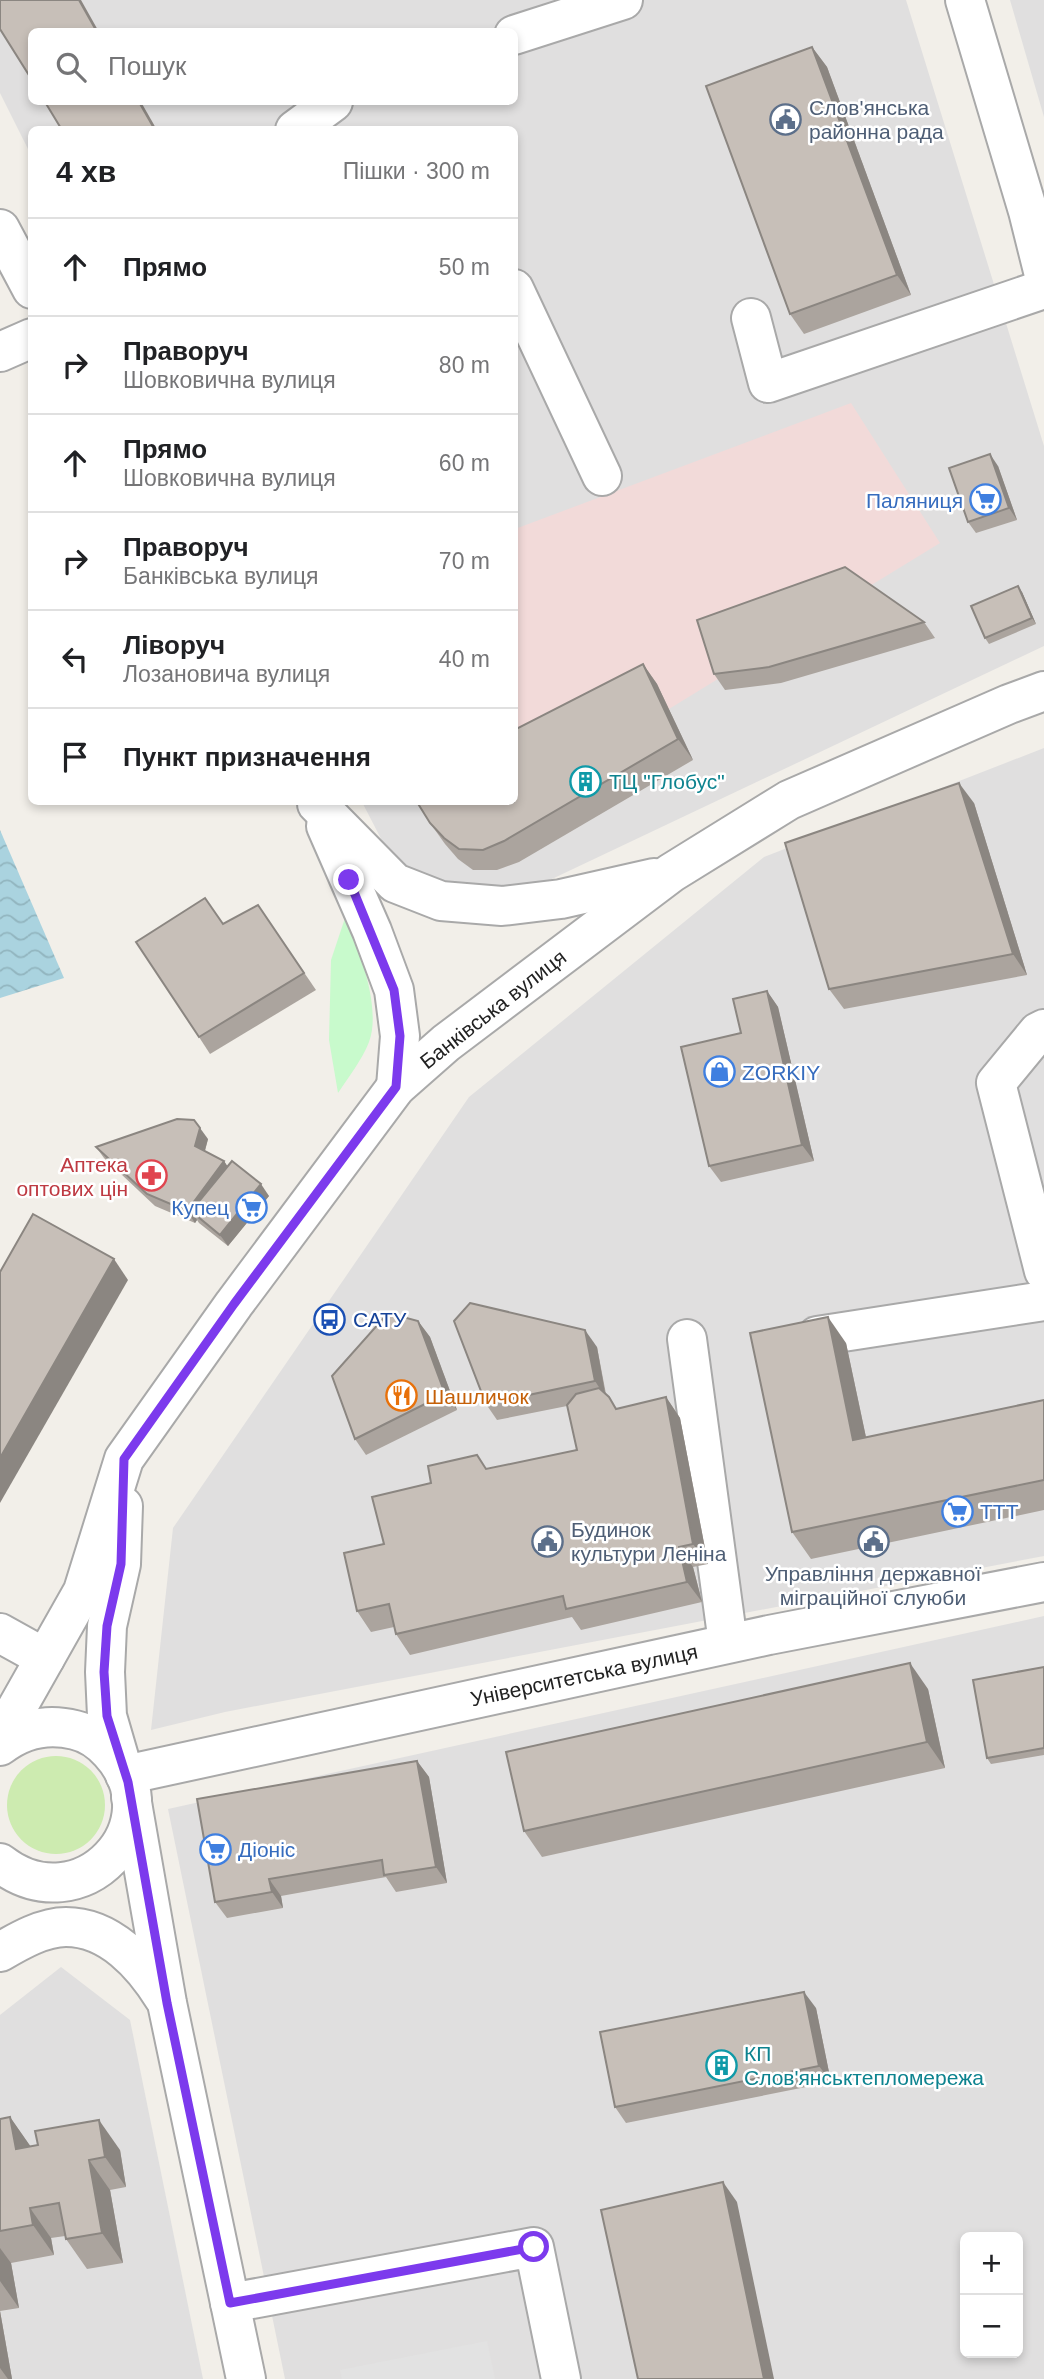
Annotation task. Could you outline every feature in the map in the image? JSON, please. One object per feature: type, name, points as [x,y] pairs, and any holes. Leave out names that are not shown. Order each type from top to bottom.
[{"type":"street","points":[[518,33],[623,0]]},
{"type":"street","points":[[965,0],[1028,211],[1044,275]]},
{"type":"street","points":[[300,126],[329,105]]},
{"type":"street","points":[[0,229],[28,282]]},
{"type":"street","points":[[751,318],[768,383],[1044,289]]},
{"type":"street","points":[[518,298],[602,477]]},
{"type":"street","points":[[0,352],[28,340]]},
{"type":"street","name":"Банківська вулиця","points":[[0,1738],[83,1591],[124,1459],[234,1304],[396,1087],[446,1043],[671,873],[789,800],[1044,691]]},
{"type":"street","points":[[317,805],[372,931],[394,990],[400,1036],[396,1087]]},
{"type":"street","points":[[318,805],[395,883],[441,901],[502,906],[561,899],[671,873]]},
{"type":"street","points":[[1044,1029],[1038,1032],[996,1083],[1044,1270]]},
{"type":"street","points":[[817,1336],[1044,1301]]},
{"type":"street","points":[[687,1339],[728,1643]]},
{"type":"street","points":[[124,1459],[121,1564],[107,1626],[104,1672],[107,1716],[126,1781],[167,2003],[246,2379]]},
{"type":"street","name":"Університетська вулиця","points":[[126,1781],[728,1643],[1044,1582]]},
{"type":"street","points":[[0,1633],[45,1658]]},
{"type":"street","points":[[0,1746],[27,1731],[48,1726],[81,1731],[104,1745],[126,1781],[129,1823],[118,1850],[95,1872],[59,1892],[0,1945]]},
{"type":"street","points":[[9,1869],[59,1892],[101,1935],[135,1960],[152,1978],[167,2003]]},
{"type":"street","points":[[0,1952],[21,1940],[64,1927],[101,1935]]},
{"type":"street","points":[[230,2303],[534,2247],[561,2379]]},
{"type":"shaded area","points":[[0,0],[906,0],[1044,446],[1044,646],[535,887],[486,890],[433,885],[392,860],[364,805],[518,805],[518,126],[28,126],[28,149],[0,93]]},
{"type":"shaded area","points":[[1010,0],[1044,0],[1044,117]]},
{"type":"shaded area","points":[[851,403],[940,543],[527,796],[518,778],[518,528]]},
{"type":"shaded area","points":[[1044,748],[1044,1556],[225,1712],[151,1730],[173,1528],[469,1097],[764,857]]},
{"type":"shaded area","points":[[1044,1616],[1044,2379],[285,2379],[168,1809]]},
{"type":"shaded area","points":[[61,1967],[130,2020],[203,2379],[0,2379],[0,2015]]},
{"type":"shaded area","points":[[487,2341],[495,2379],[342,2379],[340,2370]]},
{"type":"green space","points":[[346,915],[367,978],[373,1012],[369,1042],[338,1093],[329,1040],[331,960]]},
{"type":"green space","points":[[56,1756],[75,1759],[91,1770],[102,1786],[105,1805],[102,1824],[91,1840],[75,1851],[56,1854],[37,1851],[21,1840],[10,1824],[7,1805],[10,1786],[21,1770],[37,1759]]},
{"type":"water","points":[[0,830],[64,978],[0,998]]},
{"type":"building","points":[[0,0],[79,0],[95,28],[28,28],[28,74],[0,29]]},
{"type":"building","points":[[812,47],[897,275],[790,314],[706,86]]},
{"type":"building","points":[[47,105],[141,105],[153,126],[60,126]]},
{"type":"building","points":[[990,454],[1009,508],[968,522],[949,468]]},
{"type":"building","points":[[845,567],[924,622],[769,667],[714,674],[697,620]]},
{"type":"building","points":[[1018,586],[1032,618],[985,638],[971,606]]},
{"type":"building","name":"ТЦ \"Глобус\"","points":[[643,664],[678,739],[504,841],[483,850],[459,849],[430,823],[419,805],[518,805],[518,728]]},
{"type":"building","points":[[959,783],[1013,954],[829,989],[785,843]]},
{"type":"building","points":[[205,898],[223,924],[258,905],[304,973],[199,1037],[136,942]]},
{"type":"building","points":[[767,991],[802,1145],[709,1166],[681,1047],[741,1033],[733,999]]},
{"type":"building","points":[[177,1119],[194,1120],[200,1128],[195,1146],[224,1161],[187,1211],[147,1194],[96,1147]]},
{"type":"building","points":[[232,1161],[261,1184],[220,1235],[191,1211]]},
{"type":"building","points":[[33,1214],[114,1259],[0,1458],[0,1272]]},
{"type":"building","points":[[470,1303],[585,1330],[595,1381],[486,1404],[454,1321]]},
{"type":"building","points":[[388,1313],[418,1321],[445,1394],[355,1439],[332,1376]]},
{"type":"building","points":[[828,1317],[853,1440],[1044,1400],[1044,1480],[792,1532],[750,1333]]},
{"type":"building","name":"Будинок культури Леніна","points":[[599,1388],[609,1397],[616,1409],[666,1397],[693,1544],[679,1547],[687,1582],[566,1609],[563,1596],[396,1634],[389,1604],[357,1611],[344,1553],[384,1544],[372,1497],[431,1483],[428,1466],[477,1455],[486,1469],[577,1450],[567,1405],[576,1394]]},
{"type":"building","points":[[910,1663],[927,1742],[524,1831],[506,1752]]},
{"type":"building","points":[[1044,1667],[1044,1748],[987,1758],[973,1680]]},
{"type":"building","points":[[417,1761],[436,1867],[384,1875],[382,1860],[269,1879],[272,1892],[215,1902],[197,1799]]},
{"type":"building","name":"КП Слов'янськтепломережа","points":[[804,1992],[819,2066],[615,2107],[600,2032]]},
{"type":"building","points":[[10,2117],[16,2149],[38,2145],[35,2131],[99,2120],[105,2157],[89,2160],[102,2233],[66,2239],[59,2203],[30,2208],[33,2225],[0,2231],[0,2119]]},
{"type":"building","points":[[723,2182],[764,2379],[638,2379],[601,2210]]},
{"type":"place","name":"Слов'янська районна рада","points":[[786,119]]},
{"type":"place","name":"Паляниця","points":[[986,500]]},
{"type":"place","name":"ТЦ \"Глобус\"","points":[[586,781]]},
{"type":"place","name":"ZORKIY","points":[[719,1072]]},
{"type":"place","name":"Аптека оптових цін","points":[[151,1176]]},
{"type":"place","name":"Купец","points":[[252,1207]]},
{"type":"place","name":"САТУ","points":[[330,1319]]},
{"type":"place","name":"Шашличок","points":[[402,1396]]},
{"type":"place","name":"ТТТ","points":[[957,1511]]},
{"type":"place","name":"Будинок культури Леніна","points":[[548,1541]]},
{"type":"place","name":"Управління державної міграційної слуюби","points":[[873,1541]]},
{"type":"place","name":"Діоніс","points":[[215,1849]]},
{"type":"place","name":"КП Слов'янськтепломережа","points":[[721,2065]]},
{"type":"route","points":[[349,880],[394,990],[400,1036],[396,1087],[234,1304],[124,1459],[121,1564],[107,1626],[104,1672],[107,1716],[128,1782],[167,2003],[230,2303],[534,2247]]}]
